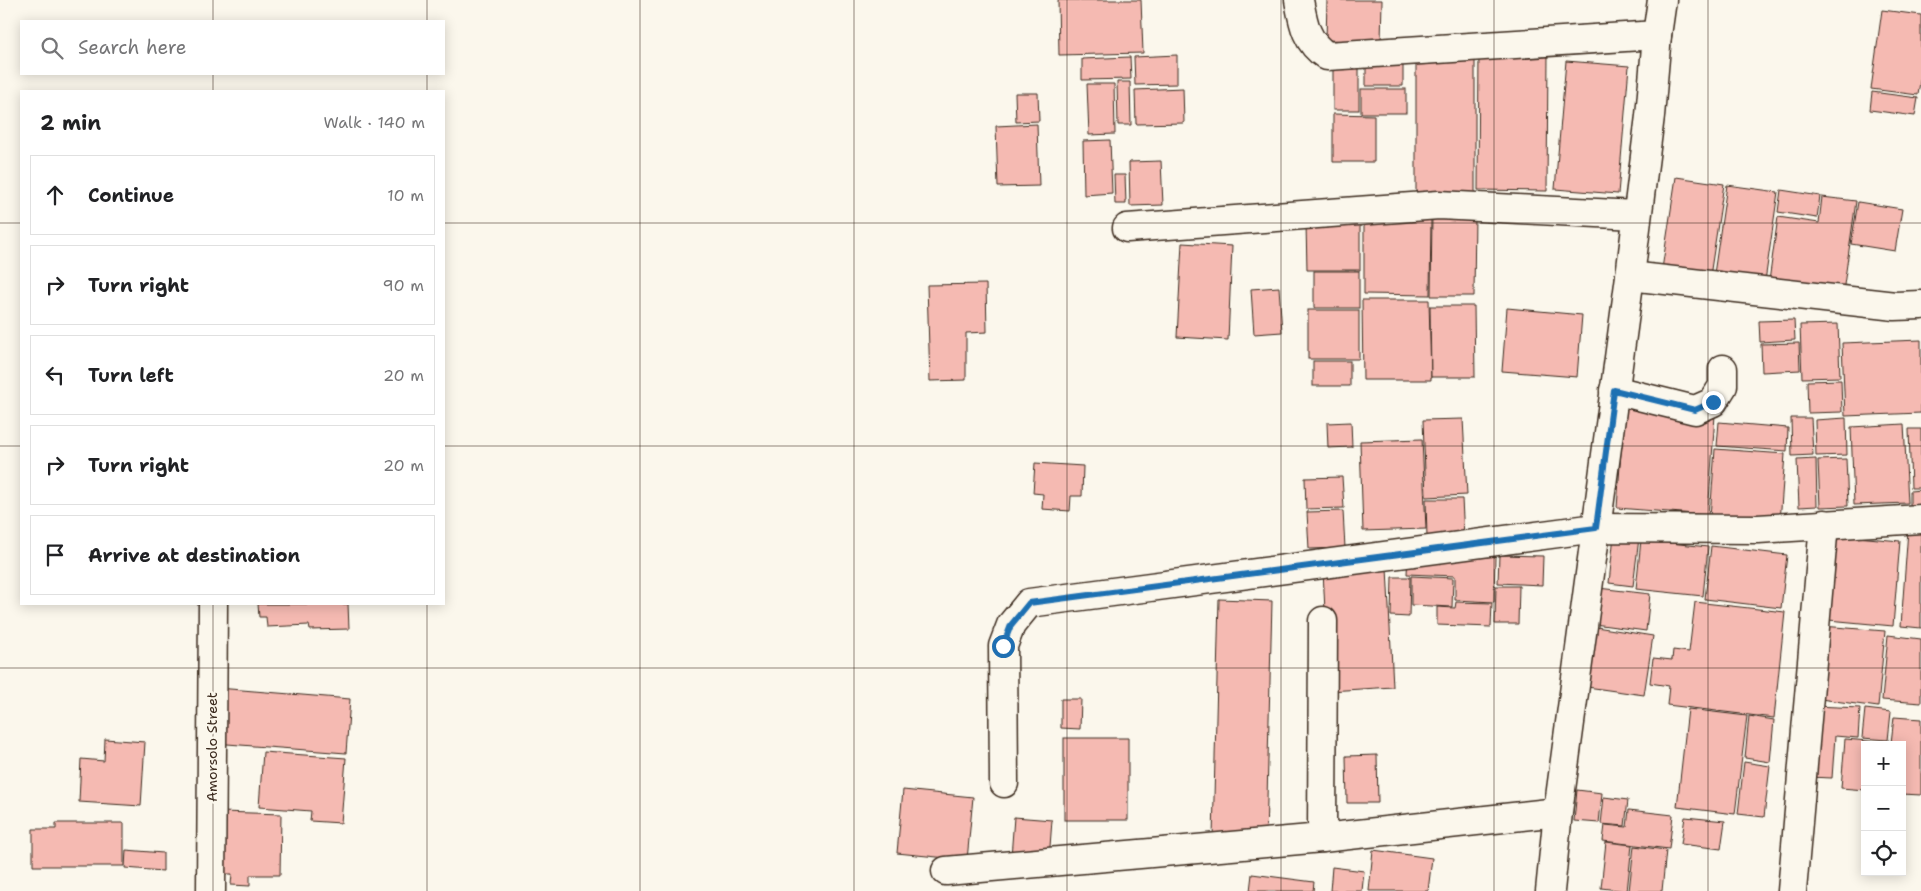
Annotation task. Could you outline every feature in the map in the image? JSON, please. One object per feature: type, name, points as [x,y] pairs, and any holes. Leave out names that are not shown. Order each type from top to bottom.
[{"type":"street","points":[[1299,0],[1303,24],[1312,44],[1327,56],[1657,35]]},
{"type":"street","points":[[1550,891],[1558,812],[1630,276],[1662,0]]},
{"type":"street","points":[[1127,228],[1440,205],[1636,215]]},
{"type":"street","points":[[1630,276],[1895,306],[1921,306],[1921,300]]},
{"type":"street","points":[[1614,390],[1695,410],[1713,402],[1723,386],[1723,369]]},
{"type":"street","points":[[1004,783],[1003,646],[1011,625],[1029,603],[1596,528],[1758,529],[1921,518]]},
{"type":"street","points":[[1792,891],[1824,524]]},
{"type":"street","name":"Amorsolo Street","points":[[211,891],[213,605]]},
{"type":"street","points":[[1322,838],[1323,621]]},
{"type":"street","points":[[946,871],[1322,838],[1558,812]]},
{"type":"building","points":[[1058,0],[1141,0],[1143,53],[1059,55]]},
{"type":"building","points":[[1327,0],[1382,0],[1381,42],[1326,40]]},
{"type":"building","points":[[1882,10],[1921,15],[1921,75],[1918,95],[1871,89]]},
{"type":"building","points":[[1479,51],[1548,52],[1547,191],[1478,190]]},
{"type":"building","points":[[1177,55],[1177,84],[1135,85],[1134,57]]},
{"type":"building","points":[[1130,57],[1131,79],[1082,80],[1082,59]]},
{"type":"building","points":[[1416,58],[1475,59],[1475,193],[1416,192]]},
{"type":"building","points":[[1566,61],[1629,66],[1618,194],[1555,189]]},
{"type":"building","points":[[1366,62],[1403,63],[1403,86],[1366,86]]},
{"type":"building","points":[[1333,65],[1359,65],[1359,110],[1333,110]]},
{"type":"building","points":[[1117,82],[1130,82],[1131,125],[1118,125]]},
{"type":"building","points":[[1087,84],[1114,84],[1115,134],[1089,135]]},
{"type":"building","points":[[1183,88],[1184,123],[1136,124],[1135,90]]},
{"type":"building","points":[[1361,89],[1406,89],[1406,113],[1361,113]]},
{"type":"building","points":[[1872,92],[1918,98],[1915,116],[1870,110]]},
{"type":"building","points":[[1015,93],[1038,93],[1039,121],[1016,122]]},
{"type":"building","points":[[1333,114],[1374,115],[1374,162],[1333,162]]},
{"type":"building","points":[[1037,124],[1039,186],[998,187],[996,126]]},
{"type":"building","points":[[1110,140],[1112,193],[1084,195],[1083,141]]},
{"type":"building","points":[[1161,161],[1163,205],[1130,206],[1129,162]]},
{"type":"building","points":[[1114,175],[1125,175],[1126,204],[1115,204]]},
{"type":"building","points":[[1676,177],[1724,184],[1710,276],[1662,269]]},
{"type":"building","points":[[1727,185],[1778,192],[1765,281],[1714,274]]},
{"type":"building","points":[[1781,190],[1820,196],[1817,218],[1778,212]]},
{"type":"building","points":[[1822,197],[1856,201],[1843,292],[1769,281],[1778,217],[1819,223]]},
{"type":"building","points":[[1858,202],[1902,209],[1895,251],[1851,244]]},
{"type":"building","points":[[1432,214],[1475,214],[1474,296],[1431,296]]},
{"type":"building","points":[[1364,219],[1431,220],[1430,295],[1364,294]]},
{"type":"building","points":[[1306,224],[1360,224],[1360,270],[1307,270]]},
{"type":"building","points":[[1182,243],[1232,246],[1228,340],[1177,337]]},
{"type":"building","points":[[1314,271],[1359,271],[1359,308],[1314,308]]},
{"type":"building","points":[[986,284],[987,332],[966,333],[966,380],[930,381],[927,285]]},
{"type":"building","points":[[1279,287],[1282,332],[1254,334],[1251,289]]},
{"type":"building","points":[[1362,300],[1429,300],[1431,380],[1363,380]]},
{"type":"building","points":[[1430,306],[1474,306],[1475,377],[1431,377]]},
{"type":"building","points":[[1507,308],[1582,315],[1577,377],[1502,371]]},
{"type":"building","points":[[1308,310],[1359,310],[1359,359],[1308,359]]},
{"type":"building","points":[[1794,320],[1795,340],[1760,342],[1759,321]]},
{"type":"building","points":[[1838,324],[1840,377],[1802,378],[1800,325]]},
{"type":"building","points":[[1921,340],[1921,413],[1845,416],[1842,343]]},
{"type":"building","points":[[1799,343],[1800,370],[1762,372],[1761,344]]},
{"type":"building","points":[[1313,361],[1350,361],[1350,386],[1313,386]]},
{"type":"building","points":[[1841,380],[1842,412],[1808,413],[1807,381]]},
{"type":"building","points":[[1624,408],[1715,415],[1708,515],[1617,508]]},
{"type":"building","points":[[1791,418],[1811,418],[1813,455],[1792,456]]},
{"type":"building","points":[[1846,418],[1847,455],[1816,456],[1815,420]]},
{"type":"building","points":[[1463,419],[1467,495],[1426,497],[1423,420]]},
{"type":"building","points":[[1351,422],[1352,447],[1328,448],[1327,423]]},
{"type":"building","points":[[1719,422],[1788,428],[1787,451],[1717,446]]},
{"type":"building","points":[[1904,424],[1908,503],[1854,505],[1851,427]]},
{"type":"building","points":[[1909,429],[1921,429],[1921,488],[1911,488]]},
{"type":"building","points":[[1422,439],[1426,529],[1363,531],[1360,441]]},
{"type":"building","points":[[1715,449],[1785,454],[1780,522],[1710,517]]},
{"type":"building","points":[[1816,459],[1817,506],[1799,507],[1797,460]]},
{"type":"building","points":[[1846,459],[1848,506],[1820,507],[1818,460]]},
{"type":"building","points":[[1035,463],[1083,466],[1082,496],[1071,496],[1070,511],[1042,509],[1043,494],[1033,493]]},
{"type":"building","points":[[1342,477],[1344,508],[1306,509],[1305,478]]},
{"type":"building","points":[[1921,490],[1921,507],[1910,507],[1910,491]]},
{"type":"building","points":[[1426,499],[1462,499],[1464,537],[1427,538]]},
{"type":"building","points":[[1343,511],[1345,548],[1309,549],[1307,512]]},
{"type":"building","points":[[1908,530],[1921,531],[1921,628],[1901,626]]},
{"type":"building","points":[[1825,534],[1900,541],[1893,626],[1818,619]]},
{"type":"building","points":[[1614,535],[1639,538],[1633,586],[1609,583]]},
{"type":"building","points":[[1641,540],[1708,547],[1703,596],[1636,589]]},
{"type":"building","points":[[1711,546],[1787,555],[1781,608],[1705,599]]},
{"type":"building","points":[[1408,553],[1495,556],[1494,602],[1455,600],[1455,576],[1407,574]]},
{"type":"building","points":[[1499,555],[1543,556],[1542,585],[1498,583]]},
{"type":"building","points":[[1387,568],[1393,687],[1329,691],[1323,571]]},
{"type":"building","points":[[1411,576],[1453,578],[1452,607],[1411,605]]},
{"type":"building","points":[[1392,577],[1410,577],[1409,617],[1391,616]]},
{"type":"building","points":[[1496,586],[1519,586],[1518,624],[1495,624]]},
{"type":"building","points":[[1598,588],[1650,594],[1646,631],[1594,624]]},
{"type":"building","points":[[1219,599],[1272,601],[1266,839],[1213,838]]},
{"type":"building","points":[[1456,602],[1492,603],[1491,627],[1437,625],[1437,607],[1455,608]]},
{"type":"building","points":[[1695,602],[1785,612],[1774,718],[1667,705],[1669,686],[1650,683],[1653,658],[1672,660],[1673,650],[1689,652]]},
{"type":"building","points":[[258,605],[348,605],[349,629],[310,630],[309,625],[267,627],[266,617],[259,617]]},
{"type":"building","points":[[1822,626],[1885,631],[1878,707],[1813,698]]},
{"type":"building","points":[[1596,627],[1653,636],[1644,695],[1587,687]]},
{"type":"building","points":[[1888,635],[1921,639],[1921,703],[1882,700]]},
{"type":"building","points":[[218,688],[350,699],[346,753],[214,743]]},
{"type":"building","points":[[1061,699],[1081,699],[1080,729],[1061,728]]},
{"type":"building","points":[[1814,706],[1860,708],[1858,738],[1835,736],[1832,778],[1808,777]]},
{"type":"building","points":[[1688,709],[1747,716],[1735,814],[1677,807]]},
{"type":"building","points":[[1865,709],[1891,712],[1888,740],[1862,738]]},
{"type":"building","points":[[1749,716],[1774,720],[1770,762],[1745,758]]},
{"type":"building","points":[[1894,717],[1921,719],[1921,795],[1906,794],[1906,741],[1891,741]]},
{"type":"building","points":[[1064,738],[1128,738],[1128,820],[1064,820]]},
{"type":"building","points":[[105,739],[145,742],[141,806],[79,802],[81,759],[104,761]]},
{"type":"building","points":[[1845,739],[1868,741],[1861,741],[1861,790],[1841,788]]},
{"type":"building","points":[[263,752],[346,758],[341,823],[310,821],[311,811],[259,807]]},
{"type":"building","points":[[1377,755],[1378,803],[1347,803],[1346,756]]},
{"type":"building","points":[[1744,762],[1770,766],[1764,817],[1738,814]]},
{"type":"building","points":[[903,790],[973,797],[967,860],[897,853]]},
{"type":"building","points":[[1577,790],[1602,793],[1599,823],[1574,821]]},
{"type":"building","points":[[1604,797],[1628,800],[1625,826],[1601,824]]},
{"type":"building","points":[[1629,810],[1673,815],[1669,849],[1603,841],[1605,825],[1627,827]]},
{"type":"building","points":[[221,812],[281,814],[280,875],[250,875],[250,886],[231,885],[232,874],[220,874]]},
{"type":"building","points":[[1014,817],[1052,820],[1049,860],[1011,857]]},
{"type":"building","points":[[1685,817],[1725,821],[1721,849],[1681,844]]},
{"type":"building","points":[[56,823],[124,823],[124,866],[33,866],[33,829],[56,829]]},
{"type":"building","points":[[1606,842],[1632,845],[1627,891],[1601,888]]},
{"type":"building","points":[[1634,846],[1666,850],[1662,891],[1629,891]]},
{"type":"building","points":[[126,850],[163,853],[163,871],[125,868]]},
{"type":"building","points":[[1373,850],[1432,858],[1428,891],[1369,891]]},
{"type":"building","points":[[1332,867],[1364,871],[1362,891],[1330,891]]},
{"type":"building","points":[[1252,874],[1314,882],[1313,891],[1250,891]]},
{"type":"route","points":[[1003,646],[1011,625],[1029,603],[1596,528],[1614,390],[1695,410],[1713,402]]}]
